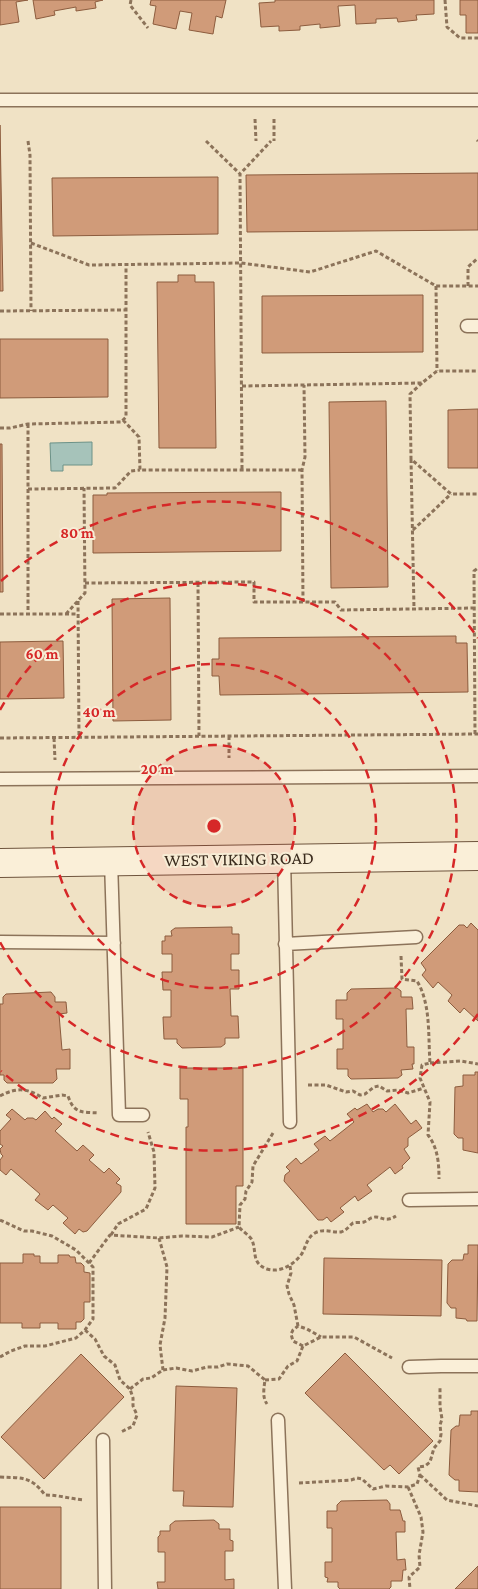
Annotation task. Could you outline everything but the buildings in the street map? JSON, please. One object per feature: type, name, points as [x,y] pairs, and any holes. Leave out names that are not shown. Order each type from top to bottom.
[{"type":"street","name":"WEST VIKING ROAD","points":[[0,863],[478,856]]},
{"type":"lane","points":[[0,100],[478,100]]},
{"type":"lane","points":[[0,779],[478,776]]},
{"type":"lane","points":[[284,858],[290,1122]]},
{"type":"lane","points":[[111,861],[119,1115],[144,1115]]},
{"type":"lane","points":[[286,944],[416,937]]},
{"type":"lane","points":[[0,942],[114,943]]},
{"type":"lane","points":[[409,1200],[478,1198]]},
{"type":"lane","points":[[409,1367],[478,1366]]},
{"type":"lane","points":[[278,1420],[284,1589]]},
{"type":"lane","points":[[103,1440],[106,1589]]},
{"type":"path","points":[[131,0],[130,5],[148,28]]},
{"type":"path","points":[[445,0],[447,27],[460,38],[478,38]]},
{"type":"path","points":[[206,141],[240,174]]},
{"type":"path","points":[[242,469],[240,174],[271,141]]},
{"type":"path","points":[[28,142],[30,156],[31,311]]},
{"type":"path","points":[[31,243],[89,265],[241,263],[310,272],[376,251],[436,286],[478,286]]},
{"type":"path","points":[[468,286],[468,267],[478,258]]},
{"type":"path","points":[[0,428],[28,424],[121,422],[126,417],[126,264]]},
{"type":"path","points":[[436,286],[437,371]]},
{"type":"path","points":[[0,311],[126,310]]},
{"type":"path","points":[[414,609],[410,394],[437,371],[478,371]]},
{"type":"path","points":[[242,386],[422,383]]},
{"type":"path","points":[[303,602],[302,470],[305,457],[304,384]]},
{"type":"path","points":[[123,420],[140,437],[140,470]]},
{"type":"path","points":[[28,424],[28,614]]},
{"type":"path","points":[[412,459],[450,494],[478,494]]},
{"type":"path","points":[[28,489],[115,488],[131,471],[140,470],[302,470]]},
{"type":"path","points":[[66,614],[85,593],[84,488]]},
{"type":"path","points":[[413,531],[450,494]]},
{"type":"path","points":[[0,738],[477,734],[474,571],[478,568]]},
{"type":"path","points":[[198,582],[199,736]]},
{"type":"path","points":[[85,583],[254,582],[254,602],[335,602],[341,610],[475,608]]},
{"type":"path","points":[[78,600],[79,738]]},
{"type":"path","points":[[0,614],[78,614]]},
{"type":"path","points":[[400,938],[402,980],[417,981],[423,991],[426,1005],[430,1063]]},
{"type":"path","points":[[439,1199],[439,1161],[435,1153],[435,1144],[428,1135],[430,1102],[420,1078],[422,1065],[461,1061],[478,1064]]},
{"type":"path","points":[[289,1085],[326,1085],[346,1092],[353,1091],[360,1095],[366,1094],[374,1086],[379,1086],[387,1091],[398,1090],[408,1093],[424,1088]]},
{"type":"path","points":[[0,1096],[8,1092],[20,1090],[31,1091],[43,1098],[62,1095],[68,1096],[71,1105],[79,1111],[119,1115]]},
{"type":"path","points":[[89,1262],[118,1224],[146,1209],[155,1188],[154,1152],[144,1115]]},
{"type":"path","points":[[290,1122],[274,1132],[253,1166],[252,1182],[246,1190],[245,1199],[240,1205],[239,1227],[252,1239],[254,1256],[258,1263],[265,1268],[274,1270],[290,1266],[301,1255],[307,1240],[312,1234],[320,1230],[338,1232],[347,1230],[354,1223],[365,1222],[371,1218],[390,1220],[398,1215],[409,1200]]},
{"type":"path","points":[[0,1220],[24,1231],[52,1236],[76,1250],[89,1262],[93,1267],[94,1309],[93,1319],[76,1338],[45,1346],[25,1346],[0,1357]]},
{"type":"path","points":[[110,1235],[159,1238],[182,1236],[212,1237],[239,1227]]},
{"type":"path","points":[[159,1238],[167,1267],[165,1318],[160,1345],[163,1370]]},
{"type":"path","points":[[290,1266],[291,1273],[287,1286],[294,1305],[298,1326]]},
{"type":"path","points":[[298,1326],[321,1337]]},
{"type":"path","points":[[298,1326],[291,1334],[293,1341],[303,1346]]},
{"type":"path","points":[[85,1330],[104,1356],[115,1365],[120,1380],[130,1388],[133,1406],[137,1415],[133,1426],[103,1440]]},
{"type":"path","points":[[130,1388],[143,1379],[152,1378],[163,1370],[176,1368],[192,1370],[227,1364],[248,1366],[265,1380],[278,1379],[288,1366],[297,1361],[303,1346],[321,1337],[354,1337],[409,1367]]},
{"type":"path","points":[[280,1484],[351,1480],[357,1478],[373,1489],[386,1486],[408,1487],[417,1484],[420,1475],[418,1467],[425,1466],[430,1462],[434,1448],[440,1441],[442,1419],[440,1407],[441,1366]]},
{"type":"path","points":[[265,1380],[263,1390],[265,1401],[278,1420]]},
{"type":"path","points":[[420,1475],[447,1500],[478,1506]]},
{"type":"path","points":[[0,1477],[25,1478],[39,1486],[45,1495],[57,1495],[70,1499],[104,1500]]},
{"type":"path","points":[[408,1487],[421,1517],[423,1532],[419,1555],[420,1567],[409,1577],[410,1589]]},
{"type":"water","points":[[92,442],[92,465],[63,465],[63,471],[51,471],[50,443]]}]
